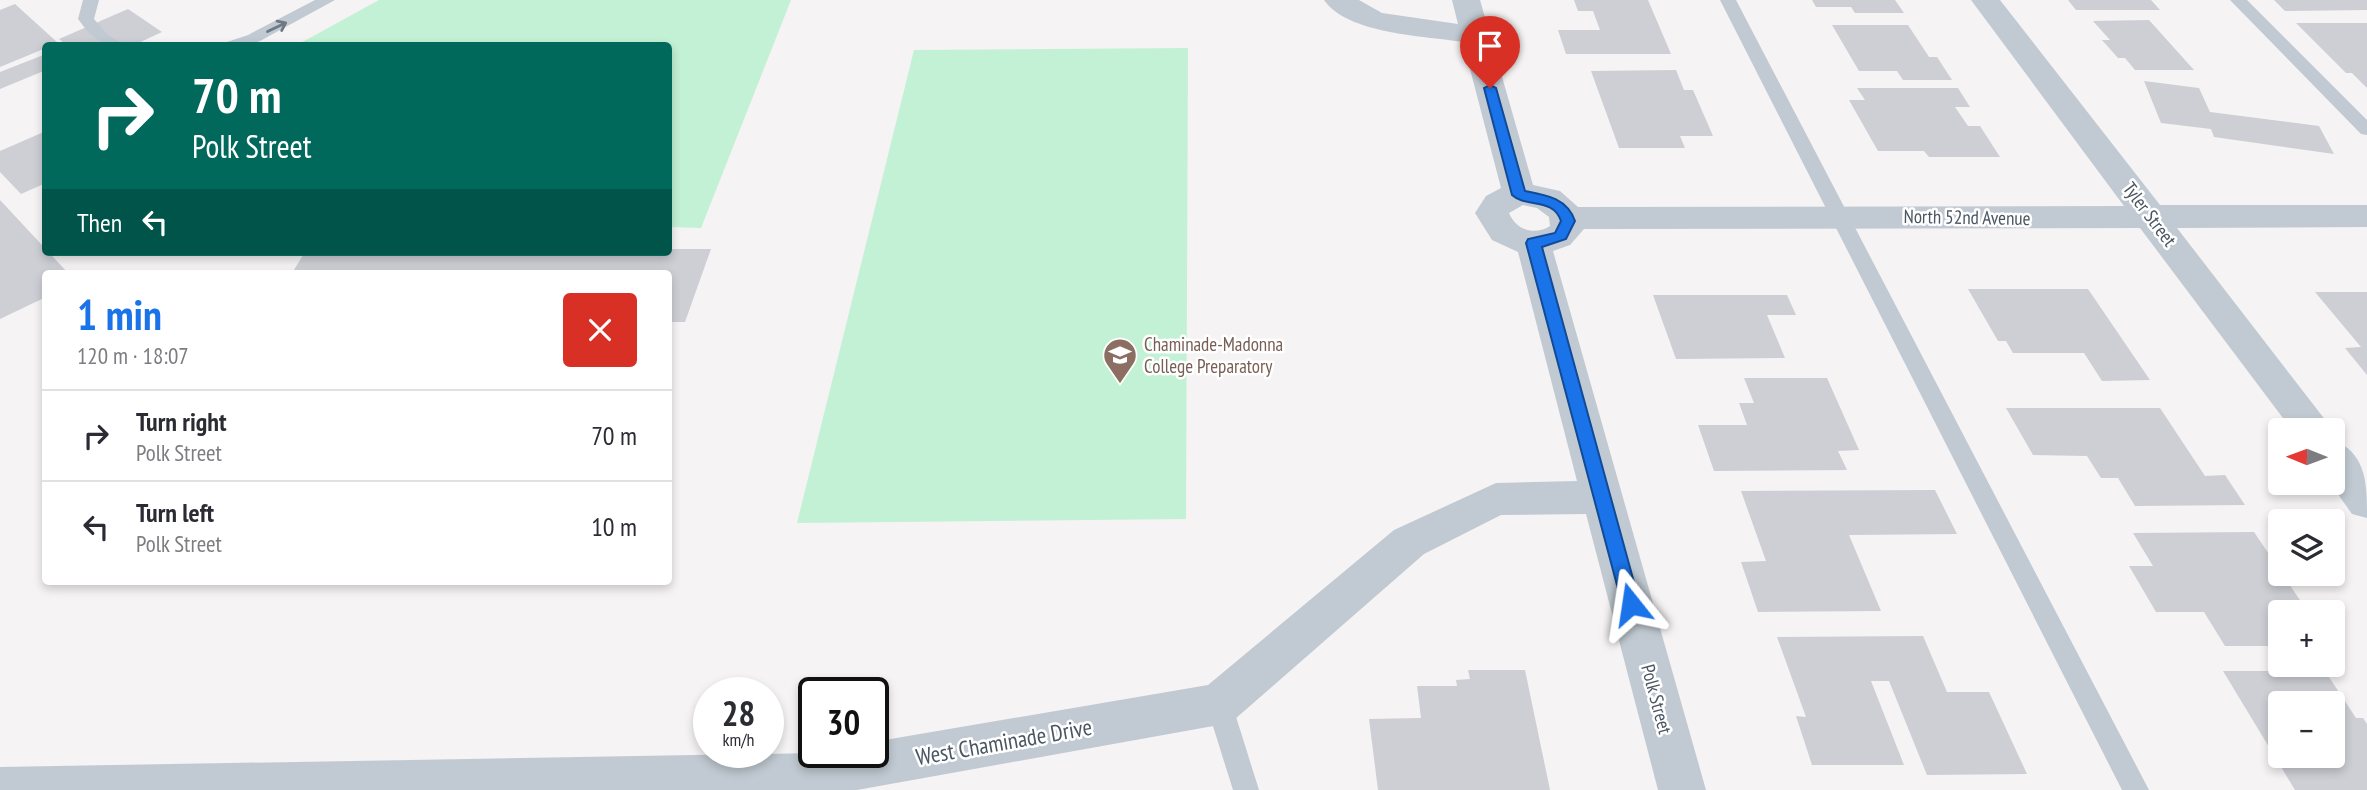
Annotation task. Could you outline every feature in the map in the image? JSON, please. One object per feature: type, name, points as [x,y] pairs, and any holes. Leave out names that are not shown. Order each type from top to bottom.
[{"type":"street","points":[[1338,0],[1375,20],[1476,35]]},
{"type":"street","points":[[1466,0],[1519,195]]},
{"type":"street","name":"Tyler Street","points":[[1985,0],[2305,418]]},
{"type":"street","points":[[1519,195],[1548,199],[1558,205],[1550,230],[1507,235],[1494,221],[1495,206],[1502,200],[1519,195]]},
{"type":"street","name":"North 52nd Avenue","points":[[1550,230],[1840,216],[2154,219],[2367,216]]},
{"type":"street","name":"Polk Street","points":[[1550,230],[1602,497],[1682,790]]},
{"type":"street","points":[[2345,472],[2367,502]]},
{"type":"street","points":[[1219,704],[1409,542],[1496,499],[1602,497]]},
{"type":"street","name":"West Chaminade Drive","points":[[0,790],[791,784],[1219,704]]},
{"type":"lane","points":[[91,0],[86,19],[102,38],[110,42]]},
{"type":"lane","points":[[238,42],[254,38],[327,0]]},
{"type":"lane","points":[[1728,0],[2136,790]]},
{"type":"lane","points":[[2238,0],[2367,130]]},
{"type":"lane","points":[[1219,704],[1246,790]]},
{"type":"green space","points":[[379,0],[791,0],[701,228],[672,227],[672,42],[302,42]]},
{"type":"green space","points":[[1188,48],[1186,519],[797,523],[914,50]]},
{"type":"building","points":[[1574,0],[1648,0],[1671,54],[1566,54],[1558,30],[1600,30],[1593,11],[1578,11]]},
{"type":"building","points":[[1812,0],[1895,0],[1904,13],[1855,13],[1851,7],[1816,7]]},
{"type":"building","points":[[2068,0],[2151,0],[2160,10],[2076,10]]},
{"type":"building","points":[[2274,0],[2367,0],[2367,10],[2285,11]]},
{"type":"building","points":[[15,4],[57,42],[42,42],[42,50],[0,67],[0,10]]},
{"type":"building","points":[[128,9],[162,32],[141,42],[63,42],[59,39]]},
{"type":"building","points":[[2149,20],[2194,70],[2135,70],[2125,58],[2118,58],[2102,40],[2110,40],[2093,21]]},
{"type":"building","points":[[2296,23],[2367,23],[2367,88],[2352,73],[2346,73]]},
{"type":"building","points":[[1832,25],[1908,25],[1929,57],[1937,57],[1952,80],[1903,80],[1897,71],[1859,71]]},
{"type":"building","points":[[42,56],[42,72],[0,89],[0,72]]},
{"type":"building","points":[[1676,70],[1684,90],[1693,90],[1713,136],[1680,136],[1685,148],[1619,148],[1591,71]]},
{"type":"building","points":[[2144,81],[2199,88],[2210,112],[2319,126],[2334,154],[2214,137],[2211,129],[2161,123]]},
{"type":"building","points":[[1857,88],[1958,88],[1970,107],[1955,107],[1968,126],[1980,126],[2000,157],[1929,157],[1924,151],[1878,151],[1849,100],[1865,100]]},
{"type":"building","points":[[42,133],[42,185],[21,194],[0,172],[0,151]]},
{"type":"building","points":[[0,200],[42,245],[42,256],[52,256],[65,270],[42,270],[42,299],[0,319]]},
{"type":"building","points":[[672,249],[711,249],[685,322],[672,322],[672,270],[294,270],[303,256],[672,256]]},
{"type":"building","points":[[1968,289],[2088,289],[2150,380],[2102,381],[2084,353],[2013,353],[2006,341],[1998,341]]},
{"type":"building","points":[[2315,292],[2367,292],[2367,375],[2345,348],[2361,347]]},
{"type":"building","points":[[1653,295],[1787,295],[1796,315],[1767,315],[1785,358],[1676,359]]},
{"type":"building","points":[[1744,378],[1827,378],[1859,450],[1838,451],[1847,470],[1714,471],[1698,425],[1747,425],[1739,403],[1754,403]]},
{"type":"building","points":[[2006,408],[2160,408],[2205,476],[2225,475],[2245,505],[2135,506],[2118,478],[2101,478],[2087,456],[2033,455]]},
{"type":"building","points":[[1935,490],[1957,534],[1849,535],[1881,611],[1758,612],[1741,562],[1766,561],[1741,491]]},
{"type":"building","points":[[2254,532],[2268,553],[2268,586],[2290,586],[2300,600],[2268,600],[2268,646],[2225,646],[2204,612],[2156,612],[2129,566],[2153,566],[2133,533]]},
{"type":"building","points":[[1923,636],[1947,692],[1989,692],[2027,774],[1927,775],[1889,681],[1871,681],[1904,765],[1812,765],[1796,716],[1806,717],[1777,637]]},
{"type":"building","points":[[1468,670],[1525,670],[1550,790],[1378,790],[1369,719],[1421,718],[1417,686],[1457,686],[1456,680],[1470,679]]},
{"type":"building","points":[[2223,671],[2268,671],[2268,677],[2329,677],[2338,691],[2268,691],[2268,745]]},
{"type":"building","points":[[2345,701],[2356,718],[2363,718],[2367,724],[2367,790],[2295,790],[2282,768],[2345,768]]},
{"type":"place","name":"Chaminade-Madonna College Preparatory","points":[[1120,385]]},
{"type":"route","points":[[1490,88],[1519,195],[1536,195],[1548,199],[1558,205],[1568,221],[1567,229],[1561,236],[1553,241],[1533,243],[1631,604]]}]
